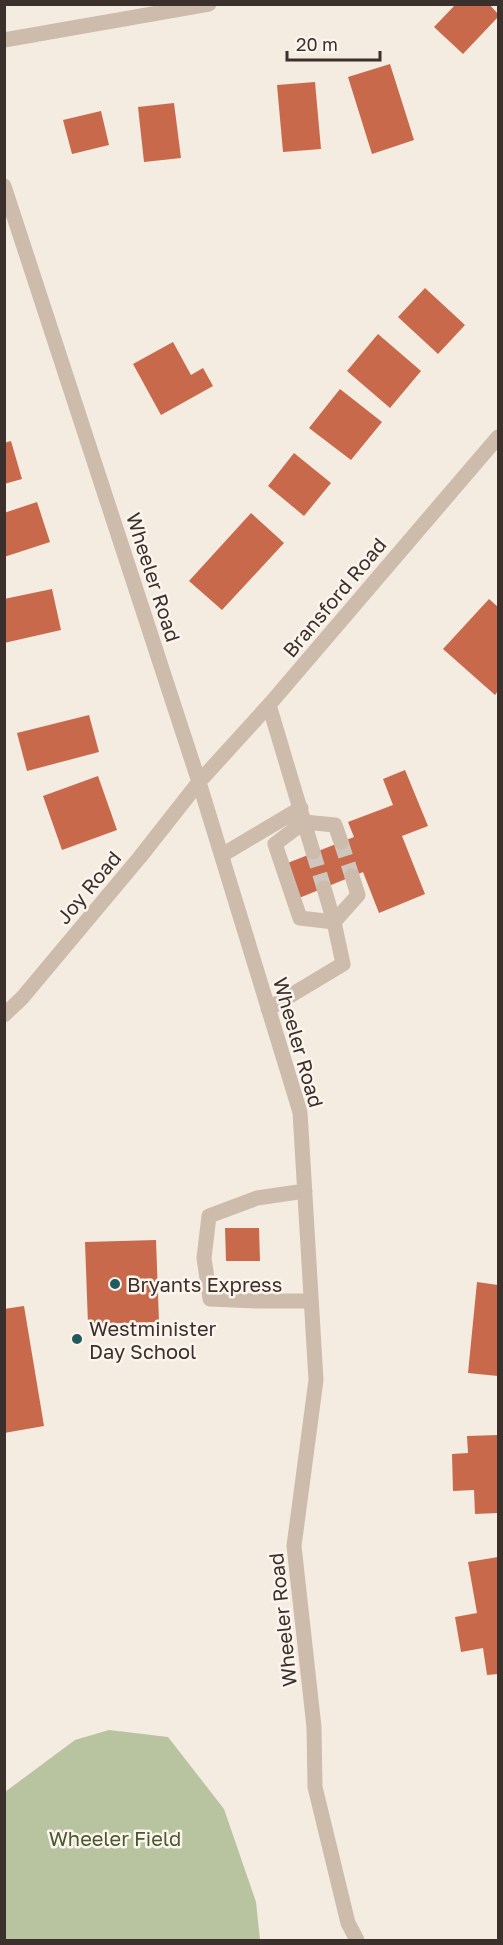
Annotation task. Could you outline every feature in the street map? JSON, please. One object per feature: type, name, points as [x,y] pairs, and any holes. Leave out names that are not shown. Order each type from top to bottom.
[{"type":"street","points":[[4,40],[209,4]]},
{"type":"street","name":"Wheeler Road","points":[[4,186],[199,782],[300,1112],[316,1380],[294,1546],[314,1727],[315,1786],[348,1923],[357,1941]]},
{"type":"street","name":"Bransford Road","points":[[199,782],[270,705],[498,436]]},
{"type":"street","points":[[270,705],[313,852]]},
{"type":"street","name":"Joy Road","points":[[4,1015],[22,998],[199,782]]},
{"type":"street","points":[[303,815],[275,844],[300,918],[334,922]]},
{"type":"street","points":[[222,855],[303,815],[335,825],[341,842]]},
{"type":"street","points":[[334,922],[358,895],[352,876]]},
{"type":"street","points":[[268,1009],[343,964],[324,888]]},
{"type":"street","points":[[304,1191],[257,1198],[209,1216],[204,1258],[210,1299],[258,1302],[311,1301]]},
{"type":"green space","name":"Wheeler Field","points":[[109,1730],[168,1737],[224,1809],[256,1902],[260,1940],[5,1940],[5,1792],[75,1740]]},
{"type":"building","points":[[456,4],[489,4],[498,14],[498,17],[463,54],[434,27]]},
{"type":"building","points":[[390,64],[414,140],[372,154],[348,77]]},
{"type":"building","points":[[315,82],[321,149],[283,152],[277,85]]},
{"type":"building","points":[[174,103],[181,158],[144,162],[138,107]]},
{"type":"building","points":[[101,111],[109,145],[72,154],[63,120]]},
{"type":"building","points":[[425,288],[465,325],[438,354],[398,317]]},
{"type":"building","points":[[378,334],[421,371],[390,408],[347,371]]},
{"type":"building","points":[[173,342],[191,375],[203,368],[213,386],[161,415],[133,364]]},
{"type":"building","points":[[340,389],[382,422],[351,460],[309,428]]},
{"type":"building","points":[[11,441],[22,479],[4,484],[4,443]]},
{"type":"building","points":[[294,453],[331,483],[304,516],[268,486]]},
{"type":"building","points":[[37,502],[50,542],[4,557],[4,513]]},
{"type":"building","points":[[251,513],[284,543],[222,610],[189,581]]},
{"type":"building","points":[[52,589],[61,630],[4,643],[4,599]]},
{"type":"building","points":[[489,599],[498,607],[498,691],[495,695],[443,649]]},
{"type":"building","points":[[89,715],[99,752],[27,771],[17,733]]},
{"type":"building","points":[[405,770],[428,826],[402,836],[425,894],[379,913],[363,872],[299,898],[285,864],[354,837],[348,822],[393,805],[383,779]]},
{"type":"building","points":[[98,776],[117,830],[62,850],[43,796]]},
{"type":"building","points":[[225,1228],[259,1228],[260,1261],[226,1261]]},
{"type":"building","points":[[156,1240],[159,1322],[88,1324],[85,1242]]},
{"type":"building","points":[[477,1282],[498,1285],[498,1376],[468,1373]]},
{"type":"building","points":[[24,1306],[44,1426],[4,1433],[4,1309]]},
{"type":"building","points":[[498,1435],[498,1513],[475,1514],[474,1490],[453,1491],[452,1454],[468,1453],[467,1436]]},
{"type":"building","points":[[498,1557],[498,1674],[487,1675],[483,1648],[461,1652],[455,1617],[477,1613],[468,1562]]},
{"type":"tunnel","points":[[341,842],[352,876]]},
{"type":"tunnel","points":[[313,852],[324,888]]},
{"type":"place","name":"Bryants Express","points":[[115,1284]]},
{"type":"place","name":"Westminister Day School","points":[[77,1339]]}]
